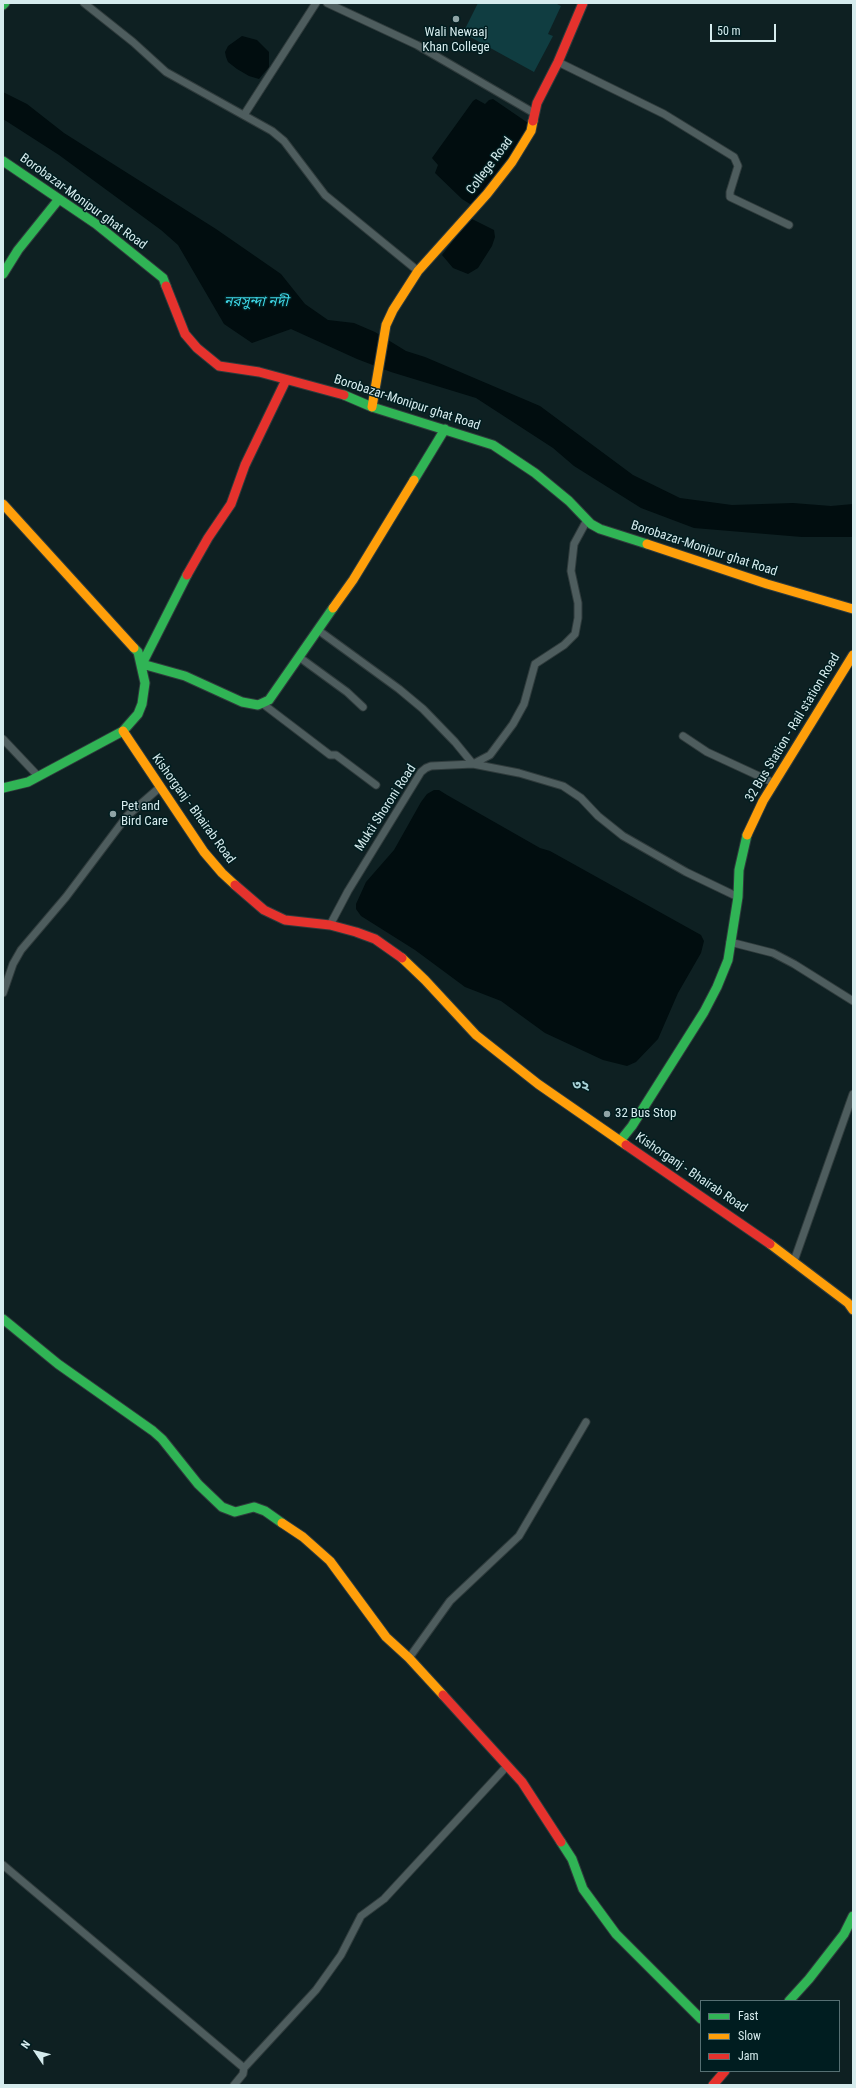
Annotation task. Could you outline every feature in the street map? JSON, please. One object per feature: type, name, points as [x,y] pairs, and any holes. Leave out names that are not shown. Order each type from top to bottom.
[{"type":"street","points":[[84,3],[133,42],[166,72],[272,131],[284,141],[325,195],[418,271]]},
{"type":"street","points":[[244,115],[316,3]]},
{"type":"street","points":[[327,3],[417,45],[534,113]]},
{"type":"street","name":"College Road","points":[[372,407],[386,325],[400,296],[418,271],[487,194],[512,162],[531,131],[534,113],[583,3]]},
{"type":"street","points":[[558,62],[664,114],[734,157],[738,166],[730,192],[730,197],[788,225]]},
{"type":"street","name":"Borobazar-Monipur ghat Road","points":[[3,161],[96,224],[163,278],[185,334],[197,348],[219,366],[259,372],[344,395],[372,407],[493,445],[536,474],[569,501],[587,520],[600,529],[767,584],[853,608]]},
{"type":"street","points":[[3,274],[18,250],[59,199]]},
{"type":"street","points":[[142,664],[186,576],[208,538],[231,504],[245,465],[286,380]]},
{"type":"street","points":[[142,664],[185,676],[242,702],[258,705],[263,704],[268,700],[299,657],[375,545],[445,429]]},
{"type":"street","points":[[3,504],[138,652],[142,664],[144,683],[142,704],[138,714],[123,731],[28,782],[3,788]]},
{"type":"street","name":"Mukti Shoroni Road","points":[[330,925],[348,891],[421,772],[431,766],[472,764],[490,755],[513,724],[527,696],[535,664],[564,645],[574,634],[578,618],[578,604],[571,571],[574,544],[587,520]]},
{"type":"street","points":[[318,630],[424,709],[455,742],[472,764],[520,773],[563,786],[581,798],[598,816],[623,836],[686,872],[738,897]]},
{"type":"street","name":"32 Bus Station - Rail station Road","points":[[620,1141],[632,1126],[704,1012],[728,960],[738,897],[739,870],[745,839],[763,801],[853,655]]},
{"type":"street","points":[[299,657],[347,692],[363,707]]},
{"type":"street","points":[[263,704],[330,755],[336,755],[376,785]]},
{"type":"street","name":"Kishorganj - Bhairab Road","points":[[123,731],[159,788],[204,852],[222,873],[264,910],[284,920],[330,925],[356,932],[375,940],[395,952],[425,980],[476,1035],[538,1084],[794,1261],[848,1303],[853,1310]]},
{"type":"street","points":[[683,736],[707,752],[774,783]]},
{"type":"street","points":[[3,739],[38,776]]},
{"type":"street","points":[[3,993],[13,964],[21,950],[66,897],[127,816],[159,788]]},
{"type":"street","points":[[730,942],[773,953],[794,964],[853,1001]]},
{"type":"street","points":[[794,1261],[853,1094]]},
{"type":"street","points":[[3,1319],[58,1364],[158,1435],[198,1484],[222,1507],[235,1512],[250,1507],[260,1508],[303,1537],[330,1561],[386,1637],[409,1658],[522,1782],[572,1859],[583,1889],[616,1934],[654,1974],[700,2018]]},
{"type":"street","points":[[409,1658],[450,1601],[519,1536],[586,1422]]},
{"type":"street","points":[[234,2085],[243,2074],[244,2068],[316,1990],[341,1955],[361,1916],[384,1899],[507,1766]]},
{"type":"street","points":[[3,1865],[244,2068]]},
{"type":"street","points":[[790,2000],[809,1979],[844,1934],[853,1916]]},
{"type":"street","points":[[713,2085],[724,2072]]},
{"type":"shaded area","points":[[478,3],[555,3],[561,6],[548,34],[553,36],[534,72],[463,33]]},
{"type":"water","points":[[242,36],[257,40],[269,52],[269,67],[259,79],[249,76],[237,69],[228,62],[226,57],[225,52],[228,46]]},
{"type":"water","name":"নরসুন্দা নদী","points":[[3,92],[27,104],[64,133],[216,229],[281,274],[305,304],[328,320],[354,323],[375,332],[406,351],[425,357],[540,406],[633,475],[680,498],[732,505],[793,503],[831,506],[853,504],[853,537],[802,537],[694,528],[641,508],[574,466],[553,448],[476,398],[391,372],[357,359],[291,329],[252,343],[224,324],[178,245],[161,230],[59,155],[3,119]]},
{"type":"water","points":[[476,99],[485,104],[489,100],[493,99],[528,123],[525,137],[473,204],[470,204],[462,199],[435,173],[438,165],[432,158],[473,101]]},
{"type":"water","points":[[472,219],[494,230],[495,237],[492,246],[478,268],[468,274],[453,268],[442,255],[469,220]]},
{"type":"water","points":[[434,790],[439,790],[540,848],[550,851],[701,935],[704,941],[701,953],[678,993],[658,1039],[636,1062],[627,1066],[603,1060],[545,1033],[501,1001],[465,987],[415,950],[361,916],[356,909],[356,904],[366,882],[394,850],[421,802],[427,794]]},
{"type":"traffic: fast","points":[[3,161],[96,224],[163,278],[166,286]]},
{"type":"traffic: fast","points":[[3,274],[18,250],[59,199]]},
{"type":"traffic: fast","points":[[344,395],[372,407],[493,445],[535,473],[569,501],[591,524],[600,529],[647,544]]},
{"type":"traffic: fast","points":[[414,480],[445,429]]},
{"type":"traffic: fast","points":[[187,575],[142,664],[185,676],[242,702],[258,705],[269,700],[333,608]]},
{"type":"traffic: fast","points":[[3,788],[28,782],[123,731],[138,714],[142,704],[145,683],[138,652],[134,648]]},
{"type":"traffic: fast","points":[[620,1141],[632,1126],[704,1012],[717,987],[728,960],[738,897],[739,870],[747,835]]},
{"type":"traffic: fast","points":[[3,1319],[58,1364],[153,1431],[162,1439],[198,1484],[222,1507],[235,1512],[254,1507],[265,1511],[282,1523]]},
{"type":"traffic: fast","points":[[561,1842],[572,1859],[583,1889],[616,1934],[700,2018]]},
{"type":"traffic: fast","points":[[790,2000],[809,1979],[844,1934],[853,1916]]},
{"type":"traffic: slow","points":[[372,407],[386,325],[393,310],[418,271],[487,194],[512,162],[531,131],[533,121]]},
{"type":"traffic: slow","points":[[333,608],[353,580],[414,480]]},
{"type":"traffic: slow","points":[[3,504],[134,648]]},
{"type":"traffic: slow","points":[[647,544],[767,584],[853,609]]},
{"type":"traffic: slow","points":[[747,835],[763,801],[853,655]]},
{"type":"traffic: slow","points":[[123,731],[204,852],[222,873],[235,885]]},
{"type":"traffic: slow","points":[[402,958],[425,980],[476,1035],[538,1084],[626,1145]]},
{"type":"traffic: slow","points":[[770,1244],[848,1303],[853,1310]]},
{"type":"traffic: slow","points":[[282,1523],[303,1537],[330,1561],[386,1637],[409,1658],[443,1695]]},
{"type":"traffic: jam","points":[[533,121],[537,103],[558,62],[583,3]]},
{"type":"traffic: jam","points":[[166,286],[185,334],[197,348],[219,366],[259,372],[344,395]]},
{"type":"traffic: jam","points":[[187,575],[208,538],[231,504],[245,465],[286,380]]},
{"type":"traffic: jam","points":[[235,885],[264,910],[285,920],[330,925],[356,932],[375,939],[402,958]]},
{"type":"traffic: jam","points":[[626,1145],[770,1244]]},
{"type":"traffic: jam","points":[[443,1695],[522,1782],[561,1842]]},
{"type":"traffic: jam","points":[[713,2085],[724,2072]]},
{"type":"place","name":"Wali Newaaj Khan College","points":[[456,19]]},
{"type":"place","name":"Pet and Bird Care","points":[[113,814]]},
{"type":"place","name":"32 Bus Stop","points":[[607,1114]]},
{"type":"district","name":"৩২","points":[[581,1086]]}]
